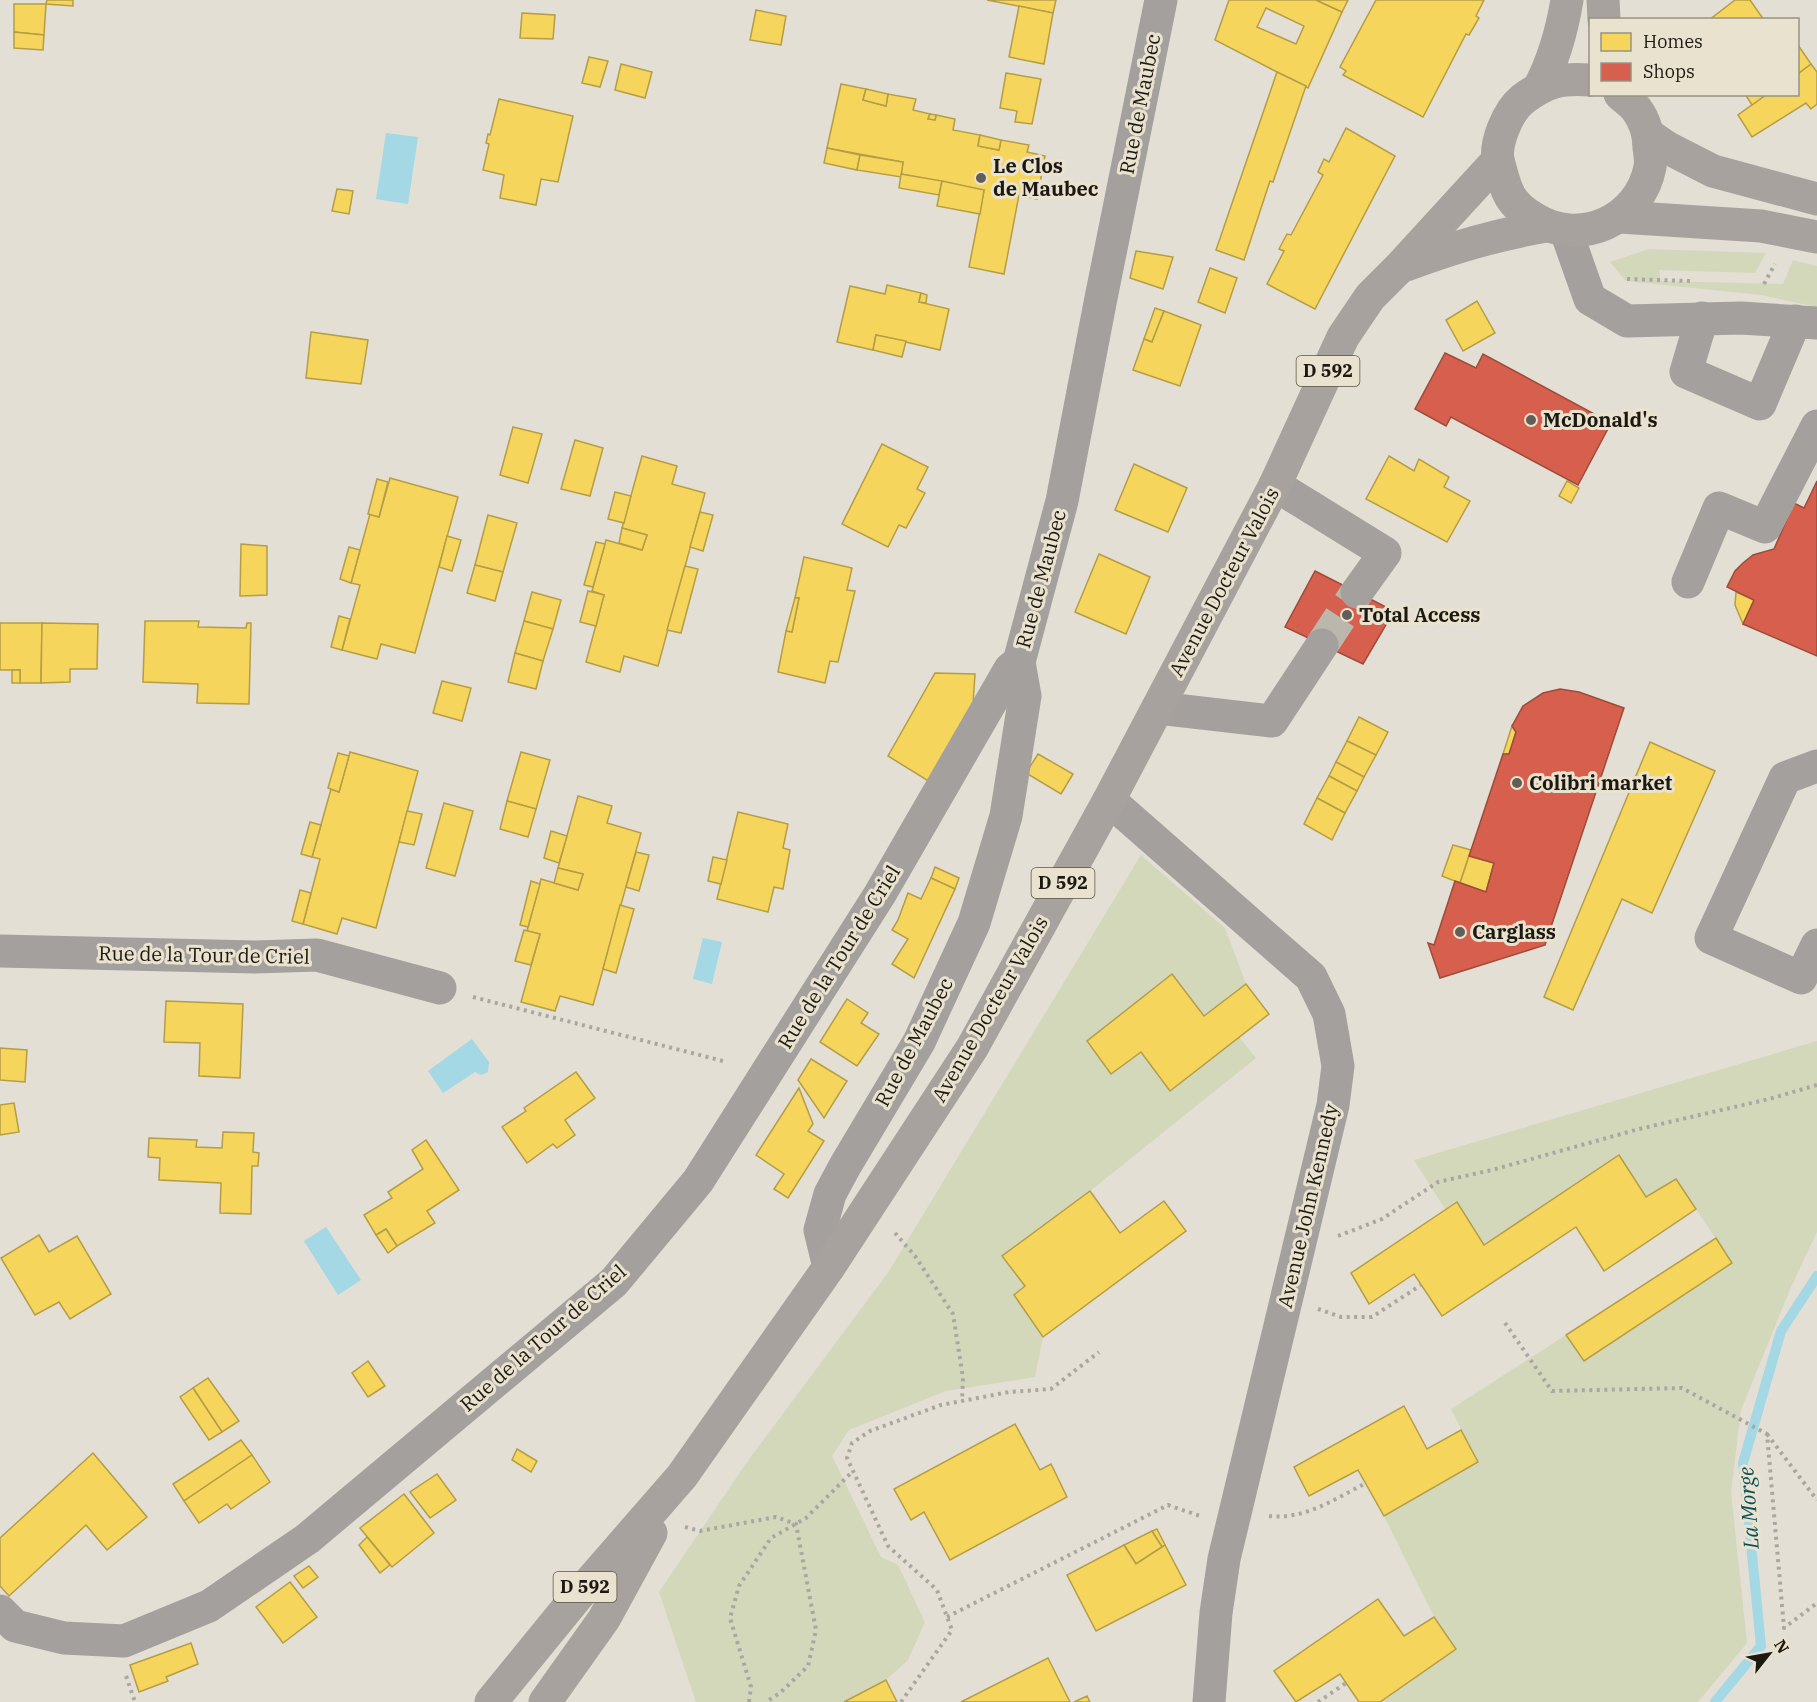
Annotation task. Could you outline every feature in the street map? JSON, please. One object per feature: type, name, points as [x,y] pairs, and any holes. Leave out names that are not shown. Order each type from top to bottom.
[{"type":"main road","points":[[1540,86],[1549,69],[1567,0]]},
{"type":"main road","points":[[1602,0],[1604,18]]},
{"type":"main road","points":[[1589,80],[1566,78],[1540,86],[1517,104],[1501,130],[1498,159],[1509,195],[1524,212],[1556,228],[1594,229],[1620,217],[1640,195],[1650,166],[1648,135],[1637,110],[1622,96]]},
{"type":"main road","points":[[1648,135],[1713,171],[1817,199]]},
{"type":"main road","name":"D 592","points":[[1399,268],[1498,159]]},
{"type":"main road","points":[[1620,217],[1761,226],[1817,237]]},
{"type":"main road","name":"D 592","points":[[1399,268],[1461,245],[1507,232],[1556,228]]},
{"type":"main road","name":"Avenue Docteur Valois","points":[[492,1702],[575,1599],[682,1476],[829,1267],[972,1048],[1109,800],[1275,485],[1343,337],[1370,297],[1399,268]]},
{"type":"main road","name":"Avenue Docteur Valois","points":[[545,1702],[603,1619],[682,1476]]},
{"type":"street","name":"Rue de Maubec","points":[[829,1267],[820,1230],[830,1194],[919,1042],[974,923],[1005,816],[1025,696],[1019,662],[1062,501],[1161,0]]},
{"type":"street","points":[[1556,228],[1590,299],[1628,321],[1702,318],[1705,320],[1741,318],[1806,322],[1760,404],[1686,372],[1702,318]]},
{"type":"street","points":[[1688,582],[1719,508],[1765,527],[1817,426]]},
{"type":"street","points":[[1275,485],[1386,553],[1357,592]]},
{"type":"street","points":[[1158,708],[1272,721],[1322,645]]},
{"type":"street","name":"Rue de la Tour de Criel","points":[[0,1611],[15,1626],[64,1638],[124,1641],[209,1606],[307,1539],[614,1282],[698,1181],[880,894],[1010,669],[1019,662]]},
{"type":"street","points":[[1817,766],[1785,778],[1711,938],[1801,978],[1817,945]]},
{"type":"street","name":"Avenue John Kennedy","points":[[1109,800],[1311,977],[1329,1014],[1338,1066],[1333,1105],[1224,1559],[1216,1613],[1209,1702]]},
{"type":"street","name":"Rue de la Tour de Criel","points":[[0,951],[255,957],[317,955],[440,988]]},
{"type":"path","points":[[1753,284],[1764,284],[1778,258]]},
{"type":"path","points":[[1618,278],[1697,281]]},
{"type":"path","points":[[440,988],[723,1061]]},
{"type":"path","points":[[1301,1238],[1341,1236],[1382,1219],[1438,1182],[1817,1085]]},
{"type":"path","points":[[895,1233],[915,1256],[953,1314],[963,1378],[962,1401]]},
{"type":"path","points":[[1287,1297],[1341,1317],[1372,1317],[1421,1285]]},
{"type":"path","points":[[1505,1323],[1552,1391],[1682,1388],[1767,1434],[1817,1500]]},
{"type":"path","points":[[901,1702],[952,1630],[937,1590],[888,1546],[847,1458],[852,1443],[870,1431],[941,1405],[1009,1392],[1051,1389],[1099,1352]]},
{"type":"path","points":[[1767,1434],[1784,1628],[1817,1603]]},
{"type":"path","points":[[749,1702],[751,1688],[730,1618],[739,1586],[771,1538],[806,1518],[853,1471]]},
{"type":"path","points":[[947,1617],[1168,1505],[1233,1519],[1283,1518],[1310,1512],[1366,1483]]},
{"type":"path","points":[[684,1527],[700,1531],[776,1517],[796,1524]]},
{"type":"path","points":[[766,1702],[780,1694],[808,1666],[816,1630],[796,1524]]},
{"type":"path","points":[[1318,1702],[1346,1683]]},
{"type":"green space","points":[[1649,249],[1766,253],[1755,273],[1659,270],[1661,281],[1783,284],[1793,260],[1817,266],[1817,307],[1761,295],[1626,281],[1610,262]]},
{"type":"green space","points":[[1141,855],[1225,928],[1246,984],[1204,1016],[1172,975],[1087,1042],[1111,1074],[1141,1052],[1170,1091],[1239,1037],[1256,1058],[1090,1191],[1002,1256],[1025,1286],[1014,1295],[1043,1337],[1035,1377],[946,1391],[849,1430],[832,1456],[881,1557],[898,1565],[925,1622],[908,1660],[886,1680],[844,1702],[696,1702],[659,1592],[747,1462],[887,1274]]},
{"type":"green space","points":[[1817,1041],[1817,1232],[1791,1287],[1741,1410],[1731,1492],[1747,1643],[1698,1702],[1380,1702],[1456,1649],[1434,1617],[1384,1516],[1478,1462],[1451,1409],[1566,1335],[1584,1361],[1732,1263],[1676,1179],[1646,1197],[1619,1156],[1484,1245],[1457,1202],[1445,1209],[1414,1160]]},
{"type":"water","points":[[386,133],[418,137],[408,204],[376,199]]},
{"type":"water","points":[[703,938],[722,942],[712,984],[693,979]]},
{"type":"water","points":[[472,1039],[489,1062],[488,1072],[481,1075],[475,1072],[443,1093],[428,1071]]},
{"type":"water","points":[[326,1227],[361,1280],[338,1295],[304,1241]]},
{"type":"building: Homes","points":[[47,0],[73,0],[73,6],[46,4]]},
{"type":"building: Homes","points":[[987,0],[1056,0],[1053,13]]},
{"type":"building: Homes","points":[[1229,0],[1316,0],[1342,12],[1308,88],[1215,40]],"holes":[[[1266,8],[1304,26],[1296,44],[1257,27]]]},
{"type":"building: Homes","points":[[1316,0],[1348,0],[1342,12]]},
{"type":"building: Homes","points":[[1376,0],[1484,0],[1476,16],[1479,18],[1469,35],[1466,34],[1423,117],[1343,75],[1346,71],[1340,67]]},
{"type":"building: Homes","points":[[1735,0],[1750,0],[1763,18],[1712,18]]},
{"type":"building: Homes","points":[[14,4],[46,4],[44,35],[14,32]]},
{"type":"building: Homes","points":[[1019,6],[1053,13],[1044,64],[1009,57]]},
{"type":"building: Homes","points":[[756,10],[786,16],[781,45],[750,40]]},
{"type":"building: Homes","points":[[522,13],[555,15],[553,39],[520,38]]},
{"type":"building: Homes","points":[[14,32],[44,35],[43,50],[14,48]]},
{"type":"building: Homes","points":[[1799,46],[1811,64],[1799,73]]},
{"type":"building: Homes","points":[[589,57],[608,61],[600,87],[582,83]]},
{"type":"building: Homes","points":[[621,64],[652,72],[645,98],[615,90]]},
{"type":"building: Homes","points":[[1811,64],[1817,72],[1817,104],[1811,109],[1806,103],[1752,137],[1738,115],[1764,96],[1799,96],[1799,73]]},
{"type":"building: Homes","points":[[1277,72],[1306,86],[1273,182],[1270,181],[1244,260],[1216,250]]},
{"type":"building: Homes","points":[[1006,73],[1041,79],[1032,124],[1015,122],[1017,111],[1000,108]]},
{"type":"building: Homes","name":"Le Clos de Maubec","points":[[841,84],[866,89],[863,100],[886,106],[888,94],[916,99],[913,110],[930,114],[928,119],[935,120],[936,115],[955,119],[953,130],[980,135],[978,146],[999,150],[1001,140],[1029,145],[1027,152],[1045,156],[1037,199],[1019,195],[1004,274],[969,267],[984,190],[901,174],[903,162],[827,148]]},
{"type":"building: Homes","points":[[866,89],[888,94],[886,106],[863,100]]},
{"type":"building: Homes","points":[[1746,96],[1764,96],[1752,105]]},
{"type":"building: Homes","points":[[499,99],[573,116],[558,182],[541,179],[536,205],[500,198],[504,175],[483,170],[489,144],[486,143],[488,134],[490,135]]},
{"type":"building: Homes","points":[[930,114],[936,115],[935,120],[928,119]]},
{"type":"building: Homes","points":[[1346,128],[1395,156],[1315,309],[1267,284],[1284,251],[1279,249],[1287,234],[1291,235],[1323,175],[1318,172],[1324,159],[1329,162]]},
{"type":"building: Homes","points":[[980,135],[1001,140],[999,150],[978,146]]},
{"type":"building: Homes","points":[[827,148],[860,155],[857,170],[824,163]]},
{"type":"building: Homes","points":[[860,155],[903,162],[901,177],[857,170]]},
{"type":"building: Homes","points":[[901,174],[942,181],[939,195],[899,188]]},
{"type":"building: Homes","points":[[942,181],[984,190],[980,214],[937,206]]},
{"type":"building: Homes","points":[[337,189],[353,191],[349,214],[332,211]]},
{"type":"building: Homes","points":[[1136,251],[1173,257],[1163,289],[1130,278]]},
{"type":"building: Homes","points":[[1210,268],[1237,278],[1225,313],[1198,302]]},
{"type":"building: Homes","points":[[887,285],[921,293],[919,302],[949,309],[940,350],[876,335],[873,350],[837,342],[850,286],[885,294]]},
{"type":"building: Homes","points":[[921,293],[927,295],[926,303],[919,302]]},
{"type":"building: Homes","points":[[1477,301],[1495,333],[1463,351],[1446,320]]},
{"type":"building: Homes","points":[[1155,308],[1164,311],[1152,342],[1144,339]]},
{"type":"building: Homes","points":[[1164,311],[1201,325],[1180,386],[1133,370],[1144,339],[1152,342]]},
{"type":"building: Homes","points":[[311,332],[368,340],[361,384],[306,378]]},
{"type":"building: Homes","points":[[876,335],[906,341],[902,357],[873,350]]},
{"type":"building: Homes","points":[[513,427],[542,434],[528,483],[500,475]]},
{"type":"building: Homes","points":[[575,440],[603,448],[590,496],[561,489]]},
{"type":"building: Homes","points":[[882,444],[928,467],[917,489],[925,493],[906,528],[899,525],[888,547],[842,524]]},
{"type":"building: Homes","points":[[642,456],[677,466],[672,484],[705,493],[658,666],[624,656],[620,672],[586,662],[604,595],[592,591],[606,540],[642,550],[647,535],[622,528]]},
{"type":"building: Homes","points":[[1389,456],[1414,471],[1419,459],[1449,477],[1444,487],[1470,501],[1447,542],[1366,499]]},
{"type":"building: Homes","points":[[1134,464],[1187,488],[1168,532],[1115,510]]},
{"type":"building: Homes","points":[[390,478],[458,497],[415,653],[381,644],[377,659],[342,650],[360,585],[351,583],[370,514],[379,517]]},
{"type":"building: Homes","points":[[377,479],[388,482],[379,517],[368,514]]},
{"type":"building: Homes","points":[[1567,481],[1579,488],[1571,503],[1559,496]]},
{"type":"building: Homes","points":[[615,492],[631,496],[624,523],[608,519]]},
{"type":"building: Homes","points":[[700,512],[713,515],[703,551],[690,547]]},
{"type":"building: Homes","points":[[488,515],[517,523],[503,572],[475,565]]},
{"type":"building: Homes","points":[[622,528],[647,535],[642,550],[619,543]]},
{"type":"building: Homes","points":[[447,536],[461,540],[452,571],[439,567]]},
{"type":"building: Homes","points":[[596,542],[605,544],[593,587],[584,585]]},
{"type":"building: Homes","points":[[241,544],[267,546],[267,595],[240,596]]},
{"type":"building: Homes","points":[[349,547],[360,550],[351,583],[340,579]]},
{"type":"building: Homes","points":[[1099,554],[1150,577],[1126,634],[1075,612]]},
{"type":"building: Homes","points":[[804,557],[852,568],[847,590],[855,591],[838,662],[830,661],[825,683],[778,672],[786,631],[792,632],[799,598],[795,598]]},
{"type":"building: Homes","points":[[475,565],[503,572],[495,601],[467,593]]},
{"type":"building: Homes","points":[[685,566],[698,569],[681,633],[667,630]]},
{"type":"building: Homes","points":[[588,591],[604,595],[596,626],[580,622]]},
{"type":"building: Homes","points":[[532,592],[561,600],[553,629],[524,621]]},
{"type":"building: Homes","points":[[1736,592],[1754,600],[1743,624],[1735,605]]},
{"type":"building: Homes","points":[[795,598],[799,598],[792,632],[786,631]]},
{"type":"building: Homes","points":[[339,616],[350,619],[342,650],[331,647]]},
{"type":"building: Homes","points":[[145,621],[199,621],[198,627],[246,628],[247,623],[251,623],[249,704],[197,703],[198,684],[143,682]]},
{"type":"building: Homes","points":[[524,621],[553,629],[543,661],[515,653]]},
{"type":"building: Homes","points":[[0,623],[42,623],[41,683],[20,683],[20,670],[0,670]]},
{"type":"building: Homes","points":[[42,623],[98,624],[97,669],[70,669],[70,682],[41,683]]},
{"type":"building: Homes","points":[[515,653],[543,661],[536,689],[508,682]]},
{"type":"building: Homes","points":[[12,670],[20,670],[20,683],[12,683]]},
{"type":"building: Homes","points":[[935,673],[975,674],[973,704],[930,782],[888,756]]},
{"type":"building: Homes","points":[[442,681],[471,688],[462,721],[433,713]]},
{"type":"building: Homes","points":[[1359,717],[1388,732],[1376,755],[1347,741]]},
{"type":"building: Homes","points":[[1512,726],[1516,732],[1509,754],[1503,754]]},
{"type":"building: Homes","points":[[1347,741],[1376,755],[1364,777],[1336,762]]},
{"type":"building: Homes","points":[[1650,742],[1715,771],[1652,913],[1622,899],[1573,1010],[1544,997]]},
{"type":"building: Homes","points":[[350,752],[418,771],[376,928],[342,918],[337,934],[303,924],[320,859],[312,857],[331,789],[339,792]]},
{"type":"building: Homes","points":[[521,752],[550,760],[536,809],[507,801]]},
{"type":"building: Homes","points":[[338,753],[349,756],[339,792],[328,788]]},
{"type":"building: Homes","points":[[1038,754],[1073,774],[1061,794],[1026,773]]},
{"type":"building: Homes","points":[[1336,762],[1364,777],[1357,791],[1329,776]]},
{"type":"building: Homes","points":[[1329,776],[1357,791],[1345,813],[1317,798]]},
{"type":"building: Homes","points":[[578,796],[612,806],[607,823],[641,833],[593,1005],[560,996],[555,1011],[521,1002],[540,934],[527,931],[541,879],[578,890],[583,874],[558,868]]},
{"type":"building: Homes","points":[[1317,798],[1345,813],[1332,840],[1304,824]]},
{"type":"building: Homes","points":[[507,801],[536,809],[528,837],[500,829]]},
{"type":"building: Homes","points":[[444,803],[473,811],[455,876],[426,868]]},
{"type":"building: Homes","points":[[407,811],[422,814],[414,845],[399,842]]},
{"type":"building: Homes","points":[[738,812],[788,824],[783,848],[790,850],[783,889],[774,887],[768,912],[717,899]]},
{"type":"building: Homes","points":[[310,822],[321,825],[312,857],[301,854]]},
{"type":"building: Homes","points":[[551,831],[567,836],[559,863],[544,858]]},
{"type":"building: Homes","points":[[1453,845],[1471,850],[1460,883],[1442,876]]},
{"type":"building: Homes","points":[[636,852],[649,855],[639,891],[626,887]]},
{"type":"building: Homes","points":[[1469,856],[1494,863],[1486,892],[1460,883]]},
{"type":"building: Homes","points":[[713,857],[727,860],[721,884],[708,881]]},
{"type":"building: Homes","points":[[935,867],[959,878],[955,889],[931,878]]},
{"type":"building: Homes","points":[[558,868],[583,874],[578,890],[554,883]]},
{"type":"building: Homes","points":[[931,878],[955,889],[914,978],[892,964],[908,939],[892,930],[908,893],[921,899]]},
{"type":"building: Homes","points":[[531,881],[540,884],[528,927],[520,925]]},
{"type":"building: Homes","points":[[300,890],[311,893],[303,924],[292,921]]},
{"type":"building: Homes","points":[[620,905],[634,909],[616,973],[603,969]]},
{"type":"building: Homes","points":[[524,930],[540,934],[531,965],[515,961]]},
{"type":"building: Homes","points":[[1172,974],[1204,1016],[1246,984],[1269,1014],[1170,1091],[1141,1052],[1111,1074],[1087,1041]]},
{"type":"building: Homes","points":[[847,999],[868,1013],[861,1023],[879,1034],[857,1066],[820,1042]]},
{"type":"building: Homes","points":[[166,1001],[243,1004],[240,1078],[199,1076],[200,1043],[164,1042]]},
{"type":"building: Homes","points":[[0,1048],[27,1050],[25,1082],[0,1080]]},
{"type":"building: Homes","points":[[811,1059],[847,1081],[824,1118],[798,1080]]},
{"type":"building: Homes","points":[[576,1072],[595,1098],[565,1120],[575,1135],[557,1148],[553,1144],[527,1163],[502,1127],[526,1111],[524,1108]]},
{"type":"building: Homes","points":[[799,1088],[813,1124],[808,1131],[824,1141],[788,1198],[774,1189],[784,1174],[756,1155]]},
{"type":"building: Homes","points":[[14,1103],[19,1132],[0,1135],[0,1105]]},
{"type":"building: Homes","points":[[223,1132],[254,1133],[253,1152],[259,1153],[258,1166],[252,1166],[251,1214],[220,1213],[221,1183],[159,1180],[160,1158],[148,1157],[149,1138],[197,1140],[196,1147],[222,1148]]},
{"type":"building: Homes","points":[[426,1140],[459,1190],[427,1211],[435,1223],[397,1246],[386,1229],[376,1235],[364,1215],[392,1198],[388,1192],[423,1169],[412,1150]]},
{"type":"building: Homes","points":[[1619,1155],[1646,1197],[1676,1179],[1696,1209],[1604,1271],[1576,1227],[1442,1316],[1414,1274],[1369,1304],[1351,1273],[1457,1202],[1484,1245]]},
{"type":"building: Homes","points":[[1090,1191],[1120,1233],[1164,1201],[1186,1231],[1043,1337],[1014,1295],[1025,1286],[1002,1256]]},
{"type":"building: Homes","points":[[386,1229],[397,1246],[388,1253],[376,1235]]},
{"type":"building: Homes","points":[[39,1235],[49,1252],[77,1236],[111,1294],[70,1319],[59,1302],[35,1315],[1,1258]]},
{"type":"building: Homes","points":[[1716,1238],[1732,1263],[1584,1361],[1566,1335]]},
{"type":"building: Homes","points":[[368,1361],[385,1386],[368,1397],[352,1373]]},
{"type":"building: Homes","points":[[208,1378],[239,1421],[222,1432],[193,1388]]},
{"type":"building: Homes","points":[[193,1388],[222,1432],[209,1440],[180,1397]]},
{"type":"building: Homes","points":[[1404,1406],[1427,1449],[1461,1430],[1478,1462],[1384,1516],[1358,1470],[1309,1496],[1294,1467]]},
{"type":"building: Homes","points":[[1015,1424],[1040,1470],[1051,1464],[1067,1497],[950,1560],[924,1512],[911,1520],[894,1489]]},
{"type":"building: Homes","points":[[241,1440],[252,1455],[184,1501],[173,1484]]},
{"type":"building: Homes","points":[[517,1449],[537,1461],[531,1472],[512,1460]]},
{"type":"building: Homes","points":[[93,1453],[147,1517],[107,1550],[86,1525],[9,1596],[0,1586],[0,1538]]},
{"type":"building: Homes","points":[[252,1455],[270,1482],[231,1509],[227,1504],[199,1523],[184,1501]]},
{"type":"building: Homes","points":[[437,1474],[456,1500],[430,1518],[410,1492]]},
{"type":"building: Homes","points":[[404,1494],[434,1533],[392,1567],[360,1528]]},
{"type":"building: Homes","points":[[1157,1529],[1165,1545],[1162,1547],[1152,1531]]},
{"type":"building: Homes","points":[[1152,1531],[1162,1547],[1136,1564],[1124,1545]]},
{"type":"building: Homes","points":[[367,1537],[390,1565],[380,1573],[359,1545]]},
{"type":"building: Homes","points":[[1124,1545],[1136,1564],[1165,1545],[1186,1585],[1096,1631],[1067,1575]]},
{"type":"building: Homes","points":[[309,1566],[318,1577],[303,1588],[294,1576]]},
{"type":"building: Homes","points":[[290,1582],[317,1617],[283,1643],[256,1607]]},
{"type":"building: Homes","points":[[1378,1599],[1404,1636],[1434,1617],[1456,1649],[1380,1702],[1359,1702],[1340,1674],[1296,1702],[1274,1671]]},
{"type":"building: Homes","points":[[191,1643],[198,1664],[166,1677],[168,1681],[139,1692],[130,1665]]},
{"type":"building: Homes","points":[[1048,1658],[1070,1702],[961,1702]]},
{"type":"building: Homes","points":[[886,1680],[897,1702],[844,1702]]},
{"type":"building: Homes","points":[[1087,1696],[1090,1702],[1074,1702]]},
{"type":"building: Shops","name":"McDonald's","points":[[1445,353],[1476,368],[1483,354],[1611,423],[1578,485],[1451,417],[1446,426],[1415,409]]},
{"type":"building: Shops","points":[[1817,481],[1817,656],[1743,624],[1754,600],[1727,587],[1735,571],[1743,563],[1753,555],[1774,549],[1794,503],[1804,508]]},
{"type":"building: Shops","points":[[1315,571],[1394,611],[1363,664],[1285,627]]},
{"type":"building: Shops","points":[[1560,689],[1579,692],[1624,708],[1545,945],[1440,978],[1428,943],[1434,945],[1455,881],[1486,892],[1494,863],[1469,856],[1503,754],[1509,754],[1516,732],[1512,726],[1523,706],[1543,693]]},
{"type":"waterway","name":"La Morge","points":[[1715,1702],[1761,1646],[1743,1463],[1781,1331],[1817,1276]]},
{"type":"tunnel","points":[[1322,645],[1357,592]]},
{"type":"place","name":"Le Clos de Maubec","points":[[981,178]]},
{"type":"place","name":"McDonald's","points":[[1531,420]]},
{"type":"place","name":"Total Access","points":[[1347,615]]},
{"type":"place","name":"Colibri market","points":[[1517,783]]},
{"type":"place","name":"Carglass","points":[[1460,932]]}]
